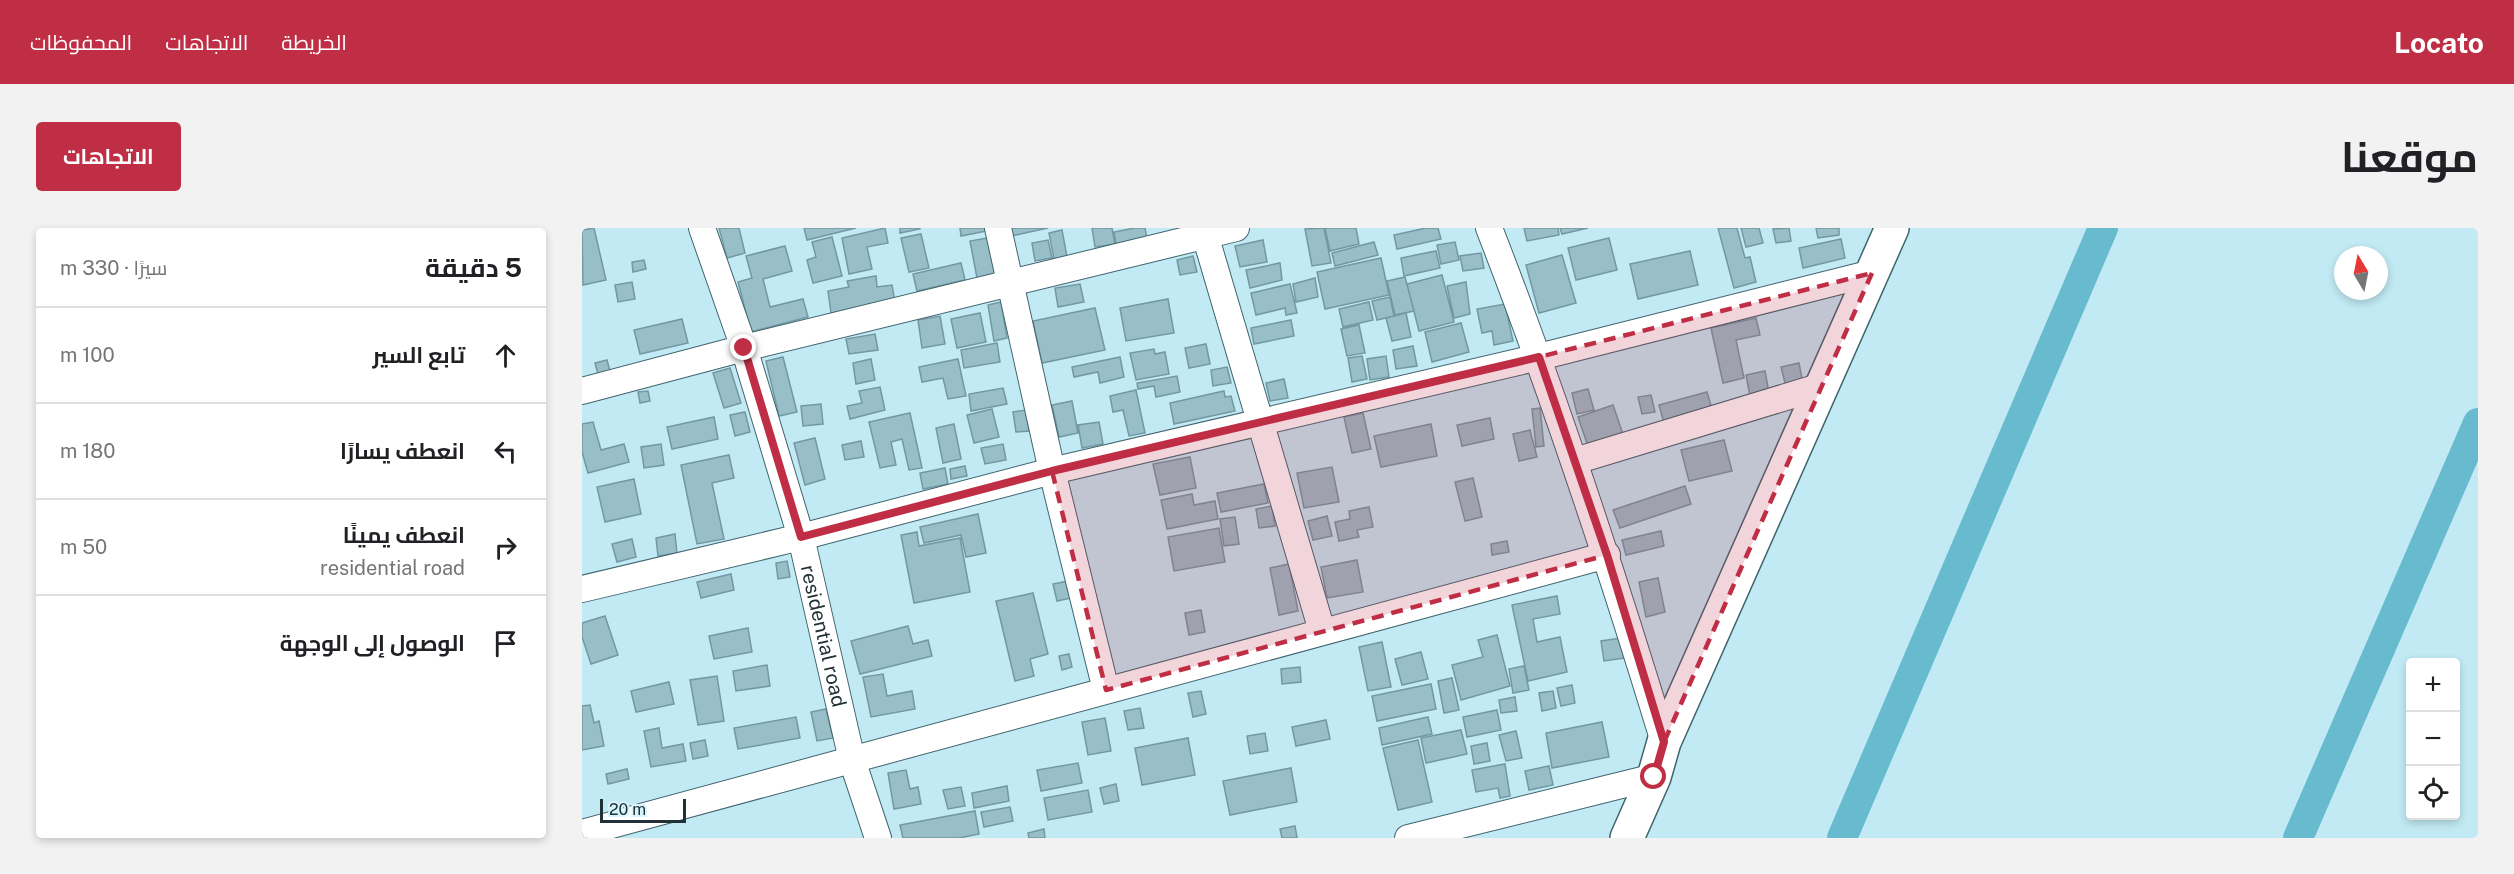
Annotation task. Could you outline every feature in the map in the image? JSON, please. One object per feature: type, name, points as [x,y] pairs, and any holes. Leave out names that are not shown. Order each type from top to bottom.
[{"type":"street","name":"residential road","points":[[702,228],[744,348],[801,537],[852,760],[879,838]]},
{"type":"street","points":[[998,228],[1052,471],[1106,690]]},
{"type":"street","points":[[582,391],[1204,232],[1236,228]]},
{"type":"street","points":[[1490,228],[1539,357],[1607,555],[1664,742]]},
{"type":"street","points":[[1628,838],[1654,777],[1664,742],[1892,228]]},
{"type":"street","points":[[1204,232],[1322,631]]},
{"type":"street","points":[[582,589],[801,537],[1052,471],[1539,357],[1872,273]]},
{"type":"street","points":[[1575,461],[1822,386]]},
{"type":"street","points":[[582,833],[1607,555]]},
{"type":"street","points":[[1408,838],[1654,777]]},
{"type":"highlighted area","points":[[1872,273],[1664,742],[1607,555],[1106,690],[1052,471],[1539,357]]},
{"type":"building","points":[[594,228],[606,280],[583,285],[582,230]]},
{"type":"building","points":[[719,228],[739,228],[745,253],[727,258]]},
{"type":"building","points":[[804,228],[856,228],[807,240]]},
{"type":"building","points":[[885,228],[888,243],[867,247],[872,269],[849,274],[842,238]]},
{"type":"building","points":[[900,228],[920,228],[920,229],[900,233]]},
{"type":"building","points":[[960,228],[987,228],[987,231],[961,236]]},
{"type":"building","points":[[1009,228],[1048,228],[1011,236]]},
{"type":"building","points":[[1092,228],[1112,228],[1115,244],[1095,247]]},
{"type":"building","points":[[1145,228],[1147,239],[1116,244],[1114,232]]},
{"type":"building","points":[[1324,228],[1331,263],[1312,266],[1305,229]]},
{"type":"building","points":[[1325,228],[1356,228],[1359,244],[1330,251]]},
{"type":"building","points":[[1426,228],[1438,228],[1441,239],[1397,249],[1394,235]]},
{"type":"building","points":[[1524,228],[1558,228],[1559,235],[1527,241]]},
{"type":"building","points":[[1560,228],[1588,228],[1562,234]]},
{"type":"building","points":[[1718,228],[1737,228],[1745,258],[1750,257],[1756,282],[1734,288]]},
{"type":"building","points":[[1741,228],[1759,228],[1763,243],[1746,247]]},
{"type":"building","points":[[1789,228],[1791,241],[1776,243],[1773,229]]},
{"type":"building","points":[[1816,228],[1839,228],[1839,235],[1818,238]]},
{"type":"building","points":[[1062,230],[1067,257],[1054,259],[1049,233]]},
{"type":"building","points":[[921,234],[929,268],[909,272],[901,238]]},
{"type":"building","points":[[832,237],[842,276],[813,283],[807,260],[816,257],[812,242]]},
{"type":"building","points":[[992,237],[999,273],[977,278],[970,241]]},
{"type":"building","points":[[1609,238],[1617,270],[1576,280],[1568,248]]},
{"type":"building","points":[[1841,239],[1845,258],[1803,268],[1799,248]]},
{"type":"building","points":[[1048,240],[1052,258],[1035,261],[1032,243]]},
{"type":"building","points":[[1263,240],[1267,262],[1240,267],[1235,246]]},
{"type":"building","points":[[1374,242],[1378,255],[1335,266],[1332,253]]},
{"type":"building","points":[[1455,242],[1459,260],[1441,264],[1437,245]]},
{"type":"building","points":[[785,246],[792,271],[763,279],[770,307],[803,299],[808,317],[751,332],[738,282],[752,278],[746,256]]},
{"type":"building","points":[[1436,251],[1440,268],[1404,276],[1401,258]]},
{"type":"building","points":[[1690,251],[1698,285],[1638,299],[1630,264]]},
{"type":"building","points":[[1481,253],[1484,268],[1463,271],[1460,256]]},
{"type":"building","points":[[1562,255],[1576,303],[1539,313],[1526,265]]},
{"type":"building","points":[[1193,256],[1197,272],[1180,275],[1177,260]]},
{"type":"building","points":[[1381,258],[1389,295],[1325,309],[1317,272]]},
{"type":"building","points":[[644,260],[646,269],[633,272],[632,262]]},
{"type":"building","points":[[961,263],[965,280],[917,291],[913,274]]},
{"type":"building","points":[[1280,263],[1282,280],[1250,288],[1246,270]]},
{"type":"building","points":[[1442,275],[1454,322],[1419,331],[1407,284]]},
{"type":"building","points":[[876,276],[877,287],[892,285],[895,303],[831,313],[828,291],[849,287],[847,281]]},
{"type":"building","points":[[1405,277],[1414,311],[1395,315],[1387,281]]},
{"type":"building","points":[[1315,278],[1318,297],[1296,302],[1293,284]]},
{"type":"building","points":[[632,282],[635,299],[618,302],[615,285]]},
{"type":"building","points":[[1466,282],[1470,314],[1454,318],[1447,286]]},
{"type":"building","points":[[1080,284],[1084,302],[1058,307],[1055,288]]},
{"type":"building","points":[[1290,284],[1297,313],[1286,315],[1285,308],[1256,315],[1251,293]]},
{"type":"building","points":[[1390,297],[1394,316],[1377,320],[1372,301]]},
{"type":"building","points":[[1168,299],[1174,333],[1126,341],[1120,308]]},
{"type":"building","points":[[1001,302],[1007,338],[994,341],[988,305]]},
{"type":"building","points":[[1369,302],[1373,320],[1343,327],[1339,309]]},
{"type":"building","points":[[1505,304],[1513,341],[1494,345],[1492,331],[1482,333],[1477,309]]},
{"type":"building","points":[[1095,308],[1105,350],[1042,363],[1033,321]]},
{"type":"building","points":[[980,313],[986,342],[957,348],[951,319]]},
{"type":"building","points":[[1406,313],[1411,337],[1392,341],[1386,318]]},
{"type":"building","points":[[940,316],[945,344],[922,348],[918,320]]},
{"type":"building","points":[[1756,318],[1760,335],[1736,340],[1744,378],[1723,383],[1711,328]]},
{"type":"building","points":[[682,319],[688,343],[640,354],[634,330]]},
{"type":"building","points":[[1291,320],[1294,336],[1254,344],[1251,328]]},
{"type":"building","points":[[1461,323],[1469,352],[1432,362],[1425,332]]},
{"type":"building","points":[[1359,325],[1365,353],[1347,356],[1341,329]]},
{"type":"building","points":[[875,334],[878,350],[849,354],[846,339]]},
{"type":"building","points":[[997,343],[1000,362],[964,368],[961,350]]},
{"type":"building","points":[[1206,344],[1210,364],[1189,368],[1185,348]]},
{"type":"building","points":[[1413,346],[1417,366],[1396,369],[1393,350]]},
{"type":"building","points":[[1154,349],[1155,354],[1165,352],[1169,374],[1136,380],[1130,353]]},
{"type":"building","points":[[1362,356],[1367,379],[1352,382],[1348,358]]},
{"type":"building","points":[[1386,356],[1389,377],[1370,380],[1367,359]]},
{"type":"building","points":[[783,357],[797,412],[779,416],[766,361]]},
{"type":"building","points":[[1120,357],[1124,377],[1100,383],[1098,372],[1074,377],[1072,367]]},
{"type":"building","points":[[871,359],[875,380],[856,384],[853,363]]},
{"type":"building","points":[[958,359],[966,396],[948,399],[943,378],[922,382],[919,367]]},
{"type":"building","points":[[607,360],[610,371],[598,374],[595,363]]},
{"type":"building","points":[[1799,363],[1803,384],[1786,387],[1781,367]]},
{"type":"building","points":[[1227,367],[1231,383],[1213,386],[1211,370]]},
{"type":"building","points":[[730,368],[741,403],[724,408],[713,373]]},
{"type":"building","points":[[1765,371],[1769,393],[1750,396],[1746,375]]},
{"type":"building","points":[[1177,376],[1180,392],[1156,397],[1154,386],[1138,389],[1137,383]]},
{"type":"building","points":[[1284,379],[1288,398],[1270,401],[1266,383]]},
{"type":"building","points":[[880,387],[885,410],[850,419],[847,406],[862,403],[859,391]]},
{"type":"building","points":[[1003,388],[1007,404],[971,411],[969,394]]},
{"type":"building","points":[[1588,389],[1594,410],[1577,414],[1572,393]]},
{"type":"building","points":[[1136,390],[1145,433],[1129,436],[1123,410],[1113,412],[1110,396]]},
{"type":"building","points":[[648,391],[650,401],[640,403],[638,392]]},
{"type":"building","points":[[1224,391],[1225,397],[1231,396],[1235,411],[1174,424],[1170,403]]},
{"type":"building","points":[[1707,392],[1712,409],[1664,423],[1659,405]]},
{"type":"building","points":[[1651,395],[1655,412],[1642,414],[1638,397]]},
{"type":"building","points":[[1072,401],[1078,433],[1059,437],[1052,405]]},
{"type":"building","points":[[821,404],[823,424],[803,426],[801,406]]},
{"type":"building","points":[[1613,405],[1624,437],[1589,449],[1578,417]]},
{"type":"building","points":[[1540,408],[1544,446],[1536,447],[1532,409]]},
{"type":"building","points":[[992,409],[999,437],[974,443],[967,415]]},
{"type":"building","points":[[1026,410],[1029,431],[1016,432],[1013,412]]},
{"type":"building","points":[[745,412],[750,432],[735,436],[730,415]]},
{"type":"building","points":[[910,413],[922,468],[909,470],[902,439],[891,442],[896,465],[880,468],[869,422]]},
{"type":"building","points":[[1363,413],[1371,449],[1352,453],[1344,417]]},
{"type":"building","points":[[714,417],[718,439],[672,449],[667,427]]},
{"type":"building","points":[[1490,418],[1494,439],[1462,446],[1457,425]]},
{"type":"building","points":[[593,422],[601,450],[624,444],[629,462],[588,473],[582,452],[582,424]]},
{"type":"building","points":[[1099,422],[1103,444],[1082,448],[1078,425]]},
{"type":"building","points":[[954,424],[961,459],[943,463],[936,428]]},
{"type":"building","points":[[1431,424],[1437,456],[1381,467],[1374,436]]},
{"type":"building","points":[[1530,430],[1537,457],[1519,461],[1513,434]]},
{"type":"building","points":[[815,438],[825,479],[805,485],[794,443]]},
{"type":"building","points":[[1724,440],[1732,471],[1689,481],[1681,450]]},
{"type":"building","points":[[861,441],[864,457],[845,460],[842,445]]},
{"type":"building","points":[[661,444],[664,465],[644,468],[641,447]]},
{"type":"building","points":[[1003,444],[1006,460],[985,464],[981,448]]},
{"type":"building","points":[[729,455],[734,478],[712,483],[724,539],[697,544],[681,465]]},
{"type":"building","points":[[1190,457],[1196,488],[1160,495],[1153,464]]},
{"type":"building","points":[[965,466],[967,476],[951,479],[950,469]]},
{"type":"building","points":[[1332,467],[1339,502],[1304,508],[1297,473]]},
{"type":"building","points":[[945,468],[948,484],[923,489],[920,473]]},
{"type":"building","points":[[1473,478],[1482,517],[1465,521],[1455,482]]},
{"type":"building","points":[[634,479],[641,514],[605,522],[597,487]]},
{"type":"building","points":[[1264,484],[1268,503],[1221,512],[1217,493]]},
{"type":"building","points":[[1685,486],[1691,504],[1620,528],[1613,510]]},
{"type":"building","points":[[1192,494],[1194,505],[1215,501],[1218,519],[1167,529],[1161,500]]},
{"type":"building","points":[[1272,506],[1275,526],[1259,528],[1256,509]]},
{"type":"building","points":[[1369,507],[1373,527],[1357,530],[1359,537],[1339,541],[1335,522],[1350,519],[1349,511]]},
{"type":"building","points":[[978,514],[986,553],[966,557],[961,535],[924,543],[920,527]]},
{"type":"building","points":[[1327,516],[1332,536],[1313,540],[1308,521]]},
{"type":"building","points":[[1235,517],[1239,544],[1224,546],[1220,519]]},
{"type":"building","points":[[1219,528],[1225,562],[1174,571],[1168,537]]},
{"type":"building","points":[[1661,531],[1664,546],[1626,555],[1622,540]]},
{"type":"building","points":[[917,532],[919,546],[960,538],[970,592],[914,603],[901,535]]},
{"type":"building","points":[[675,534],[677,553],[658,556],[656,538]]},
{"type":"building","points":[[632,539],[636,557],[617,562],[612,544]]},
{"type":"building","points":[[1507,541],[1509,552],[1492,555],[1491,544]]},
{"type":"building","points":[[1357,560],[1363,592],[1327,598],[1321,567]]},
{"type":"building","points":[[787,561],[790,577],[778,579],[776,563]]},
{"type":"building","points":[[1289,564],[1298,611],[1279,615],[1270,568]]},
{"type":"building","points":[[731,574],[734,590],[701,598],[697,582]]},
{"type":"building","points":[[1658,578],[1665,612],[1646,617],[1639,582]]},
{"type":"building","points":[[1068,581],[1071,598],[1057,601],[1053,584]]},
{"type":"building","points":[[1033,593],[1048,654],[1030,659],[1034,676],[1015,681],[996,601]]},
{"type":"building","points":[[1557,596],[1560,614],[1533,619],[1537,642],[1560,637],[1567,672],[1528,681],[1512,605]]},
{"type":"building","points":[[1201,610],[1205,632],[1189,635],[1185,613]]},
{"type":"building","points":[[605,616],[618,655],[591,664],[582,637],[582,623]]},
{"type":"building","points":[[908,626],[913,644],[928,640],[932,656],[860,674],[851,641]]},
{"type":"building","points":[[748,628],[752,652],[714,659],[709,636]]},
{"type":"building","points":[[1497,635],[1510,686],[1461,700],[1452,665],[1483,657],[1478,640]]},
{"type":"building","points":[[1621,638],[1624,658],[1604,661],[1601,641]]},
{"type":"building","points":[[1382,642],[1391,687],[1368,691],[1359,647]]},
{"type":"building","points":[[1421,652],[1428,679],[1402,685],[1395,659]]},
{"type":"building","points":[[1069,654],[1072,667],[1062,670],[1059,656]]},
{"type":"building","points":[[767,665],[770,686],[736,691],[733,671]]},
{"type":"building","points":[[1524,666],[1529,690],[1513,693],[1509,669]]},
{"type":"building","points":[[1300,667],[1301,682],[1282,684],[1281,669]]},
{"type":"building","points":[[883,674],[887,696],[912,691],[915,709],[871,717],[863,677]]},
{"type":"building","points":[[717,676],[724,721],[698,725],[690,680]]},
{"type":"building","points":[[1452,678],[1459,710],[1444,713],[1438,681]]},
{"type":"building","points":[[669,682],[674,704],[636,712],[631,691]]},
{"type":"building","points":[[1431,684],[1436,709],[1377,721],[1372,696]]},
{"type":"building","points":[[1572,685],[1575,703],[1561,706],[1557,688]]},
{"type":"building","points":[[1201,691],[1206,714],[1193,717],[1188,693]]},
{"type":"building","points":[[1553,691],[1556,708],[1542,711],[1539,693]]},
{"type":"building","points":[[1515,697],[1517,711],[1501,713],[1499,700]]},
{"type":"building","points":[[590,705],[594,723],[599,721],[604,746],[582,750],[582,706]]},
{"type":"building","points":[[1140,708],[1144,728],[1128,730],[1124,711]]},
{"type":"building","points":[[826,709],[833,738],[817,741],[811,712]]},
{"type":"building","points":[[1497,710],[1501,730],[1467,737],[1463,717]]},
{"type":"building","points":[[796,717],[800,738],[738,749],[734,728]]},
{"type":"building","points":[[1428,717],[1432,734],[1382,745],[1379,728]]},
{"type":"building","points":[[1105,718],[1111,751],[1088,755],[1082,722]]},
{"type":"building","points":[[1326,720],[1330,739],[1296,746],[1292,727]]},
{"type":"building","points":[[1602,722],[1609,757],[1552,768],[1546,733]]},
{"type":"building","points":[[659,728],[662,748],[683,744],[686,761],[651,767],[644,731]]},
{"type":"building","points":[[1461,730],[1467,754],[1426,763],[1421,738]]},
{"type":"building","points":[[1516,731],[1522,758],[1506,761],[1499,735]]},
{"type":"building","points":[[1265,733],[1268,751],[1250,754],[1247,736]]},
{"type":"building","points":[[1188,738],[1195,775],[1142,785],[1135,748]]},
{"type":"building","points":[[705,740],[708,756],[693,759],[690,743]]},
{"type":"building","points":[[1418,740],[1432,802],[1398,810],[1383,748]]},
{"type":"building","points":[[1487,743],[1490,761],[1474,764],[1471,746]]},
{"type":"building","points":[[1078,763],[1082,783],[1041,791],[1037,770]]},
{"type":"building","points":[[1505,764],[1510,796],[1500,798],[1498,788],[1476,792],[1472,770]]},
{"type":"building","points":[[1549,766],[1553,785],[1529,790],[1525,771]]},
{"type":"building","points":[[1291,768],[1297,802],[1230,815],[1223,781]]},
{"type":"building","points":[[627,769],[629,779],[608,784],[606,774]]},
{"type":"building","points":[[906,770],[910,789],[918,787],[921,804],[894,809],[888,773]]},
{"type":"building","points":[[1116,784],[1119,801],[1104,804],[1100,788]]},
{"type":"building","points":[[1007,786],[1009,801],[974,808],[972,793]]},
{"type":"building","points":[[961,787],[965,806],[948,809],[943,790]]},
{"type":"building","points":[[1088,790],[1092,812],[1048,820],[1044,798]]},
{"type":"building","points":[[1010,807],[1013,821],[984,827],[981,812]]},
{"type":"building","points":[[975,811],[979,834],[959,838],[903,838],[900,825]]},
{"type":"building","points":[[1295,826],[1297,838],[1282,838],[1280,829]]},
{"type":"building","points":[[1044,829],[1045,838],[1029,838],[1028,833]]},
{"type":"waterway","points":[[1842,838],[2103,228]]},
{"type":"waterway","points":[[2298,838],[2478,423]]},
{"type":"route","points":[[744,348],[801,537],[1052,471],[1539,357],[1607,555],[1664,742],[1654,777]]}]
